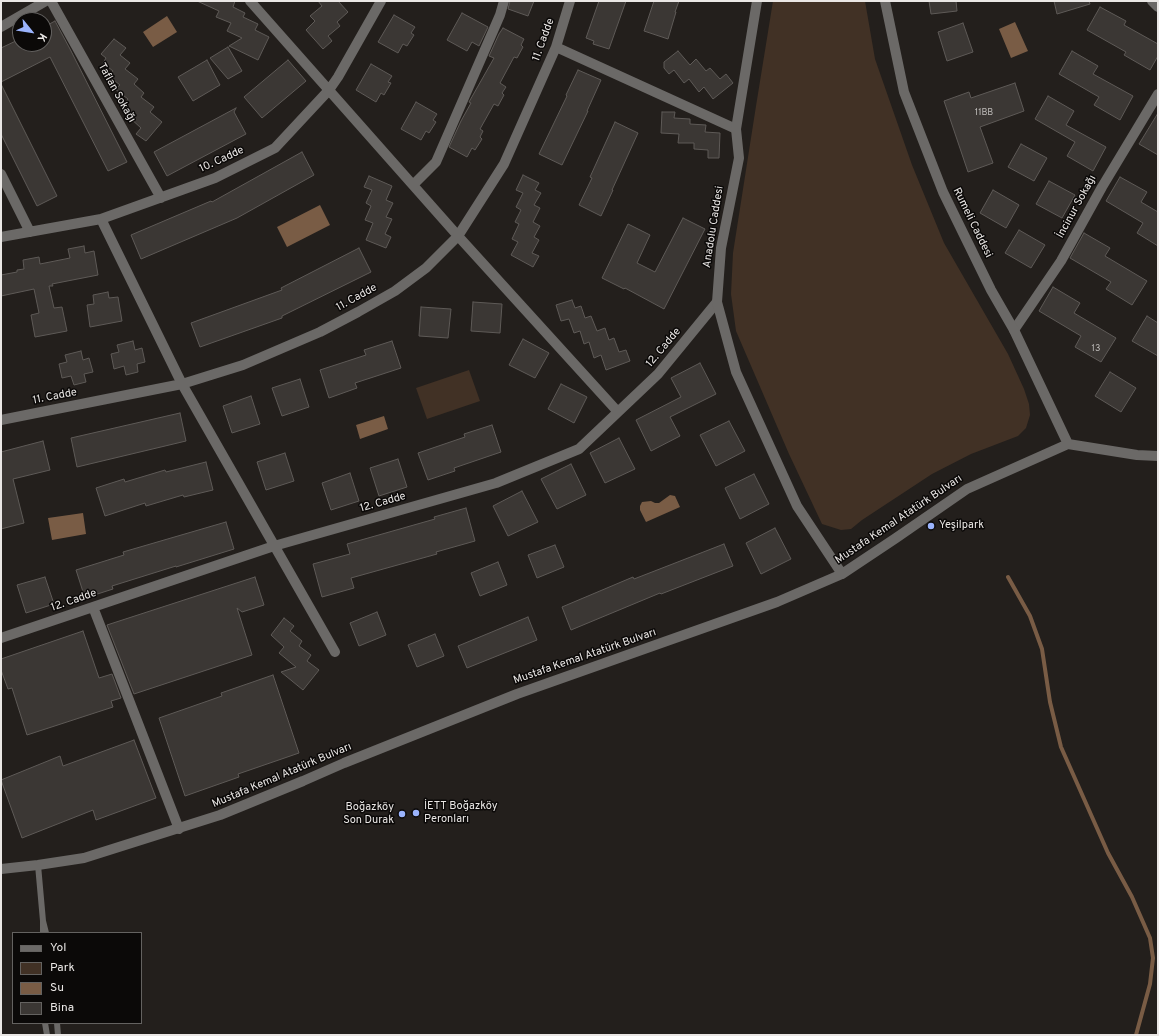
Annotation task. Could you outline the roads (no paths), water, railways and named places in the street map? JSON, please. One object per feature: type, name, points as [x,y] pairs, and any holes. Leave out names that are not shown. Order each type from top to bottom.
[{"type":"street","points":[[1,27],[46,1]]},
{"type":"street","name":"Taflan Sokağı","points":[[51,1],[161,198]]},
{"type":"street","points":[[250,1],[413,186],[618,412]]},
{"type":"street","name":"10. Cadde","points":[[1,237],[101,219],[215,178],[275,148],[329,90],[338,77],[381,1]]},
{"type":"street","points":[[413,186],[436,162],[500,15],[504,1]]},
{"type":"street","name":"11. Cadde","points":[[1,420],[182,384],[243,365],[320,332],[395,291],[426,268],[458,236],[504,164],[556,47],[570,1]]},
{"type":"street","name":"Anadolu Caddesi","points":[[757,1],[736,129],[739,158],[721,248],[717,302],[736,372],[794,499],[842,574]]},
{"type":"street","name":"Rumeli Caddesi","points":[[885,1],[904,92],[943,192],[992,290],[1014,330],[1068,444]]},
{"type":"street","points":[[1152,1],[1158,7]]},
{"type":"street","points":[[556,47],[736,129]]},
{"type":"street","name":"İncinur Sokağı","points":[[1014,330],[1061,261],[1102,187],[1158,94]]},
{"type":"street","points":[[1,174],[30,232]]},
{"type":"street","points":[[101,219],[182,384],[335,652]]},
{"type":"street","name":"12. Cadde","points":[[1,638],[274,546],[496,483],[579,449],[658,374],[717,302]]},
{"type":"street","points":[[1068,444],[1158,456]]},
{"type":"street","name":"Mustafa Kemal Atatürk Bulvarı","points":[[1,869],[84,858],[220,815],[344,763],[517,694],[777,602],[842,574],[967,489],[1068,444]]},
{"type":"street","points":[[93,607],[179,829]]},
{"type":"lane","points":[[38,865],[44,932]]},
{"type":"lane","points":[[45,1024],[47,1035]]},
{"type":"lane","points":[[58,1024],[58,1035]]},
{"type":"water","points":[[167,16],[177,32],[153,47],[143,32]]},
{"type":"water","points":[[1015,22],[1028,51],[1011,58],[999,29]]},
{"type":"water","points":[[320,205],[330,225],[287,247],[277,227]]},
{"type":"water","points":[[384,416],[388,429],[360,439],[356,425]]},
{"type":"water","points":[[670,495],[675,496],[680,507],[646,522],[640,510],[642,502],[651,501],[659,503]]},
{"type":"water","points":[[83,513],[86,534],[52,540],[48,518]]},
{"type":"waterway","points":[[1008,577],[1030,616],[1042,649],[1050,702],[1061,747],[1108,853],[1132,897],[1150,938],[1153,958],[1150,984],[1136,1035]]},
{"type":"place","name":"Yeşilpark","points":[[931,526]]},
{"type":"place","name":"İETT Boğazköy Peronları","points":[[416,813]]},
{"type":"place","name":"Boğazköy Son Durak","points":[[402,814]]}]
